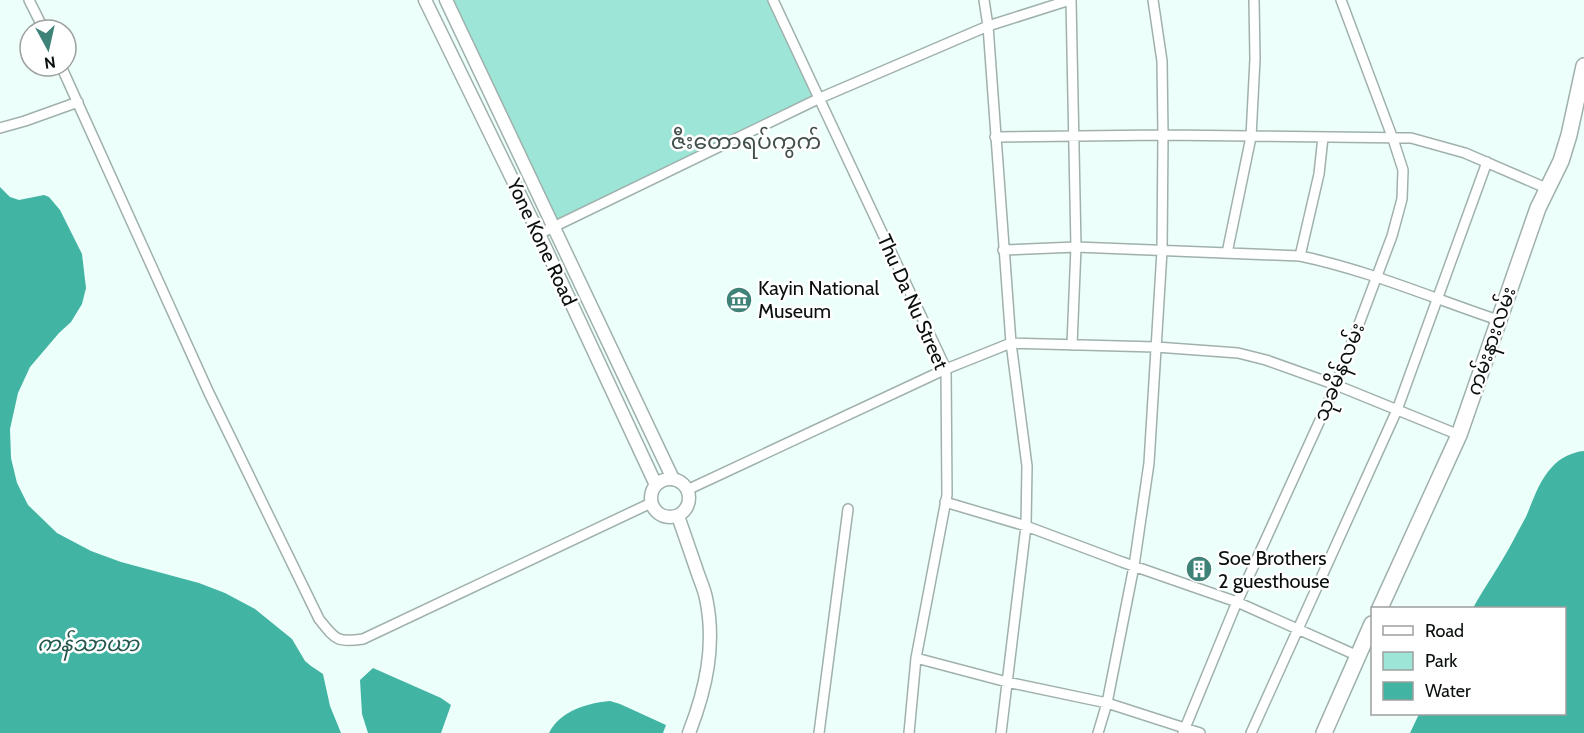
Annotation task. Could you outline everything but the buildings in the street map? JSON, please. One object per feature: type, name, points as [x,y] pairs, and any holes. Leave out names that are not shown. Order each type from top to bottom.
[{"type":"main road","name":"ကမ်းနားလမ်း","points":[[1381,607],[1459,435],[1538,208],[1561,161],[1584,66]]},
{"type":"main road","points":[[1324,733],[1371,626]]},
{"type":"street","points":[[29,0],[38,18]]},
{"type":"street","name":"Yone Kone Road","points":[[425,0],[539,234],[656,484]]},
{"type":"street","points":[[446,0],[673,479],[684,485],[687,490],[689,502],[683,512],[678,516],[664,517],[654,509],[650,496],[656,484],[673,479]]},
{"type":"street","name":"Thu Da Nu Street","points":[[773,0],[946,369],[947,495],[916,658],[909,733]]},
{"type":"street","points":[[984,0],[988,26],[1011,343],[1027,466],[1026,526],[1001,733]]},
{"type":"street","points":[[539,234],[819,98],[988,26],[1070,0],[1076,247],[1072,345]]},
{"type":"street","points":[[1098,733],[1107,703],[1134,566],[1149,463],[1162,251],[1162,61],[1153,0]]},
{"type":"street","points":[[1227,253],[1251,137],[1255,59],[1254,0]]},
{"type":"street","name":"သုခမိန်လမ်း","points":[[1184,730],[1237,602],[1336,385],[1392,236],[1402,199],[1403,170],[1341,0]]},
{"type":"street","points":[[67,78],[208,393],[319,619],[334,637],[348,640],[363,639],[651,503]]},
{"type":"street","points":[[0,128],[78,102]]},
{"type":"street","points":[[995,137],[1163,135],[1411,138],[1465,153],[1546,188]]},
{"type":"street","points":[[1300,256],[1319,174],[1323,138]]},
{"type":"street","points":[[1251,733],[1397,410],[1487,162]]},
{"type":"street","points":[[1003,250],[1076,247],[1300,256],[1377,277],[1498,320]]},
{"type":"street","points":[[687,490],[946,369],[1011,343],[1156,347],[1238,353],[1266,360],[1336,385],[1459,435]]},
{"type":"street","points":[[601,367],[617,360]]},
{"type":"street","points":[[945,502],[1026,526],[1237,602],[1358,656]]},
{"type":"street","points":[[819,733],[848,509]]},
{"type":"street","points":[[678,516],[706,596],[710,620],[709,665],[705,686],[689,733]]},
{"type":"street","points":[[916,658],[1007,682],[1107,703],[1184,730],[1200,733]]},
{"type":"green space","points":[[446,0],[773,0],[820,98],[554,228]]},
{"type":"water","name":"ကန်သာယာ","points":[[0,187],[10,197],[19,200],[44,195],[49,197],[60,210],[82,254],[86,288],[82,304],[71,322],[30,367],[18,393],[10,429],[11,458],[17,483],[28,505],[57,533],[91,551],[121,562],[199,583],[225,593],[255,609],[292,639],[305,661],[323,674],[330,706],[341,733],[0,733]]},
{"type":"water","points":[[1584,451],[1584,733],[1410,733],[1419,715],[1566,715],[1566,607],[1474,607],[1508,550],[1548,472],[1562,458]]},
{"type":"water","points":[[373,668],[441,698],[451,705],[441,733],[368,733],[362,714],[360,680]]},
{"type":"water","points":[[610,701],[666,725],[663,733],[549,733],[554,725],[567,714],[583,706]]},
{"type":"place","name":"Kayin National Museum","points":[[739,300]]},
{"type":"place","name":"Soe Brothers 2 guesthouse","points":[[1199,569]]},
{"type":"district","name":"ဇီးတောရပ်ကွက်","points":[[746,141]]}]
